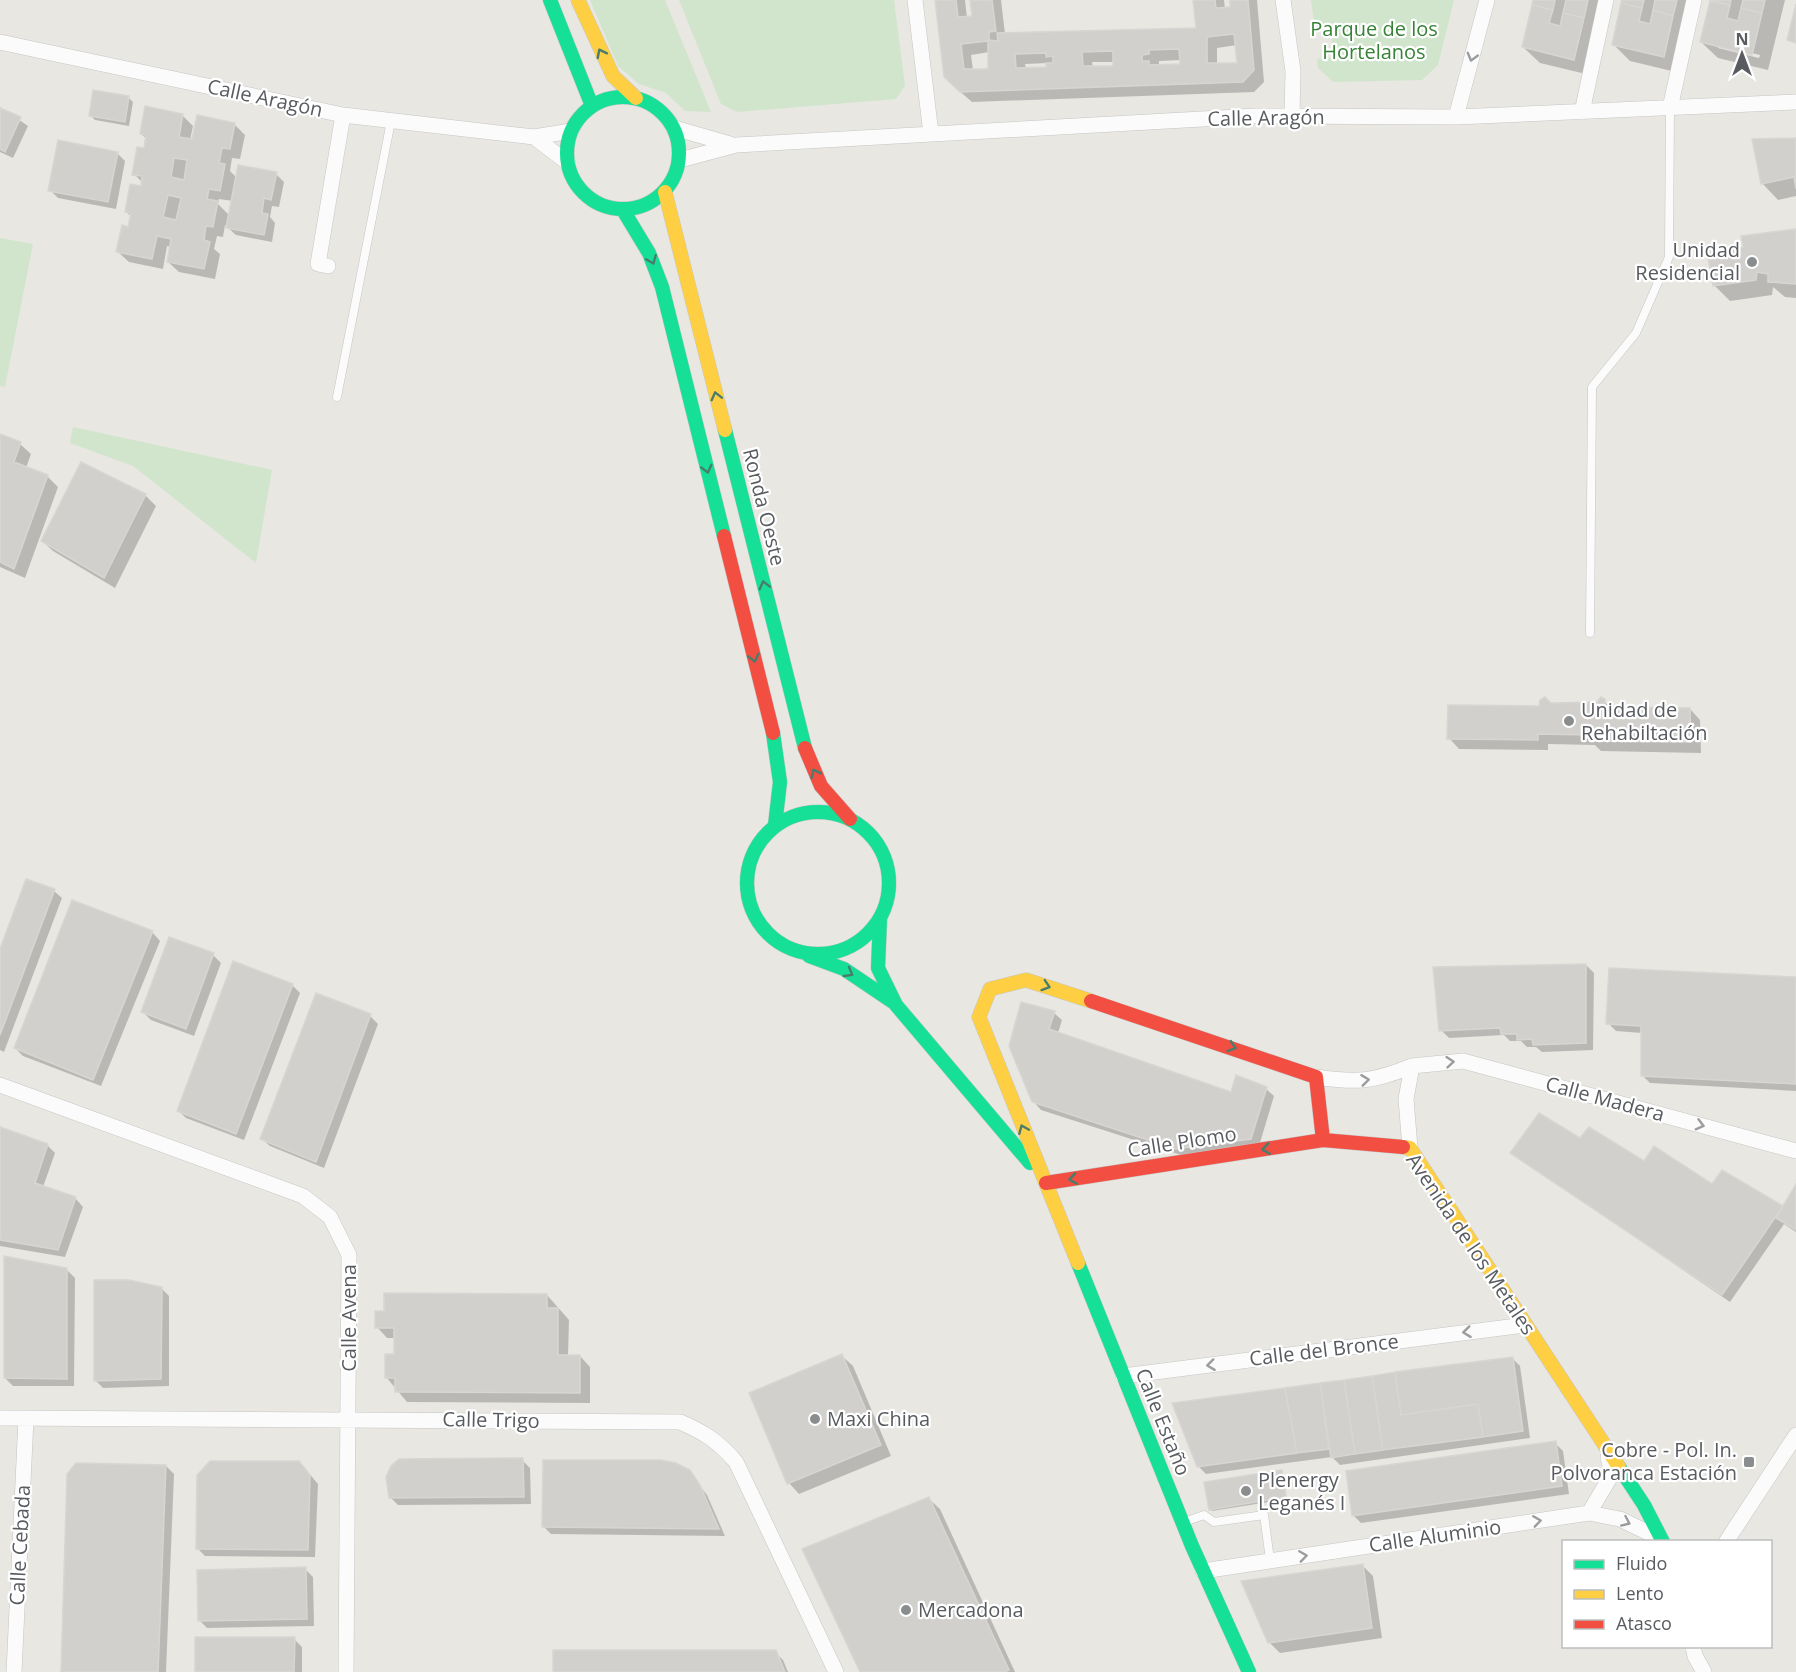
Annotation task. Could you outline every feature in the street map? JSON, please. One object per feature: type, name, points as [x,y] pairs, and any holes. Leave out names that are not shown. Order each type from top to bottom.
[{"type":"main road","points":[[550,0],[592,106]]},
{"type":"main road","points":[[578,0],[597,46],[613,76],[636,98],[658,109],[674,128],[679,144],[680,160],[675,178],[664,192],[638,208],[623,210],[604,206],[587,196],[574,182],[568,163],[567,147],[580,117],[592,106],[606,99],[636,98]]},
{"type":"main road","name":"Ronda Oeste","points":[[664,192],[807,758],[821,786],[850,819]]},
{"type":"main road","points":[[623,210],[649,253],[662,287],[778,753],[780,782],[776,825]]},
{"type":"main road","points":[[812,812],[831,813],[850,819],[869,833],[882,852],[889,874],[888,897],[880,919],[865,938],[844,950],[820,955],[796,952],[776,941],[760,925],[750,906],[746,884],[750,861],[760,842],[776,825],[793,816],[812,812]]},
{"type":"main road","name":"Calle Estaño","points":[[880,919],[878,968],[896,1005],[1046,1183]]},
{"type":"main road","name":"Calle Estaño","points":[[796,952],[844,969],[896,1005]]},
{"type":"main road","name":"Calle Estaño","points":[[1249,1672],[1182,1523],[979,1017],[990,989],[1026,980],[1316,1077]]},
{"type":"main road","points":[[1316,1077],[1323,1140]]},
{"type":"main road","name":"Calle Plomo","points":[[1046,1183],[1323,1140]]},
{"type":"main road","name":"Avenida de los Metales","points":[[1323,1140],[1410,1148],[1644,1505],[1662,1540]]},
{"type":"street","points":[[915,0],[931,134]]},
{"type":"street","points":[[1283,0],[1293,71],[1292,116]]},
{"type":"street","points":[[1456,117],[1487,0]]},
{"type":"street","points":[[1582,112],[1606,0]]},
{"type":"street","points":[[1670,108],[1694,0]]},
{"type":"street","name":"Calle Aragón","points":[[0,42],[343,115],[534,137],[572,131]]},
{"type":"street","name":"Calle Aragón","points":[[680,160],[736,145],[931,134],[1292,116],[1456,117],[1796,102]]},
{"type":"street","points":[[328,266],[318,264],[343,115]]},
{"type":"street","name":"Calle Aragón","points":[[674,128],[736,145]]},
{"type":"street","points":[[534,137],[568,163]]},
{"type":"street","name":"Calle Madera","points":[[1316,1077],[1350,1082],[1372,1080],[1412,1066],[1463,1061],[1796,1151]]},
{"type":"street","points":[[1410,1148],[1406,1099],[1412,1066]]},
{"type":"street","name":"Calle Avena","points":[[0,1085],[303,1196],[330,1216],[349,1255],[346,1672]]},
{"type":"street","name":"Calle del Bronce","points":[[1123,1376],[1525,1325]]},
{"type":"street","name":"Calle Trigo","points":[[0,1418],[680,1422],[707,1433],[723,1446],[736,1462],[836,1672]]},
{"type":"street","name":"Calle Cebada","points":[[14,1672],[26,1419]]},
{"type":"street","points":[[1727,1540],[1796,1435]]},
{"type":"street","points":[[1589,1513],[1611,1474],[1606,1448]]},
{"type":"street","name":"Calle Aluminio","points":[[1203,1571],[1589,1513],[1620,1519],[1662,1540]]},
{"type":"street","points":[[1693,1648],[1704,1672]]},
{"type":"lane","points":[[1590,633],[1592,387],[1636,333],[1669,257],[1670,108]]},
{"type":"lane","points":[[337,397],[391,121]]},
{"type":"lane","points":[[1182,1523],[1204,1515],[1214,1522],[1264,1515],[1270,1560]]},
{"type":"green space","points":[[590,0],[665,0],[711,112],[685,111],[666,93],[639,84],[618,66]]},
{"type":"green space","points":[[679,0],[894,0],[905,86],[896,99],[737,112],[721,104]]},
{"type":"green space","name":"Parque de los Hortelanos","points":[[1311,0],[1454,0],[1438,65],[1422,80],[1333,82],[1318,68],[1317,59],[1334,57],[1330,29],[1315,31]]},
{"type":"green space","points":[[0,238],[33,244],[5,387],[0,386]]},
{"type":"green space","points":[[73,427],[272,470],[256,563],[133,466],[70,443]]},
{"type":"building","points":[[935,0],[956,0],[958,17],[972,16],[970,0],[992,0],[996,31],[989,32],[989,40],[998,41],[997,33],[1196,28],[1193,0],[1215,0],[1216,8],[1230,7],[1230,0],[1248,0],[1254,70],[1243,82],[960,92],[944,77]],"holes":[[[1234,34],[1237,63],[1207,63],[1207,37]],[[988,41],[988,69],[964,69],[961,44]],[[1179,49],[1180,64],[1149,65],[1149,61],[1142,61],[1142,55],[1149,54],[1149,50]],[[1113,51],[1113,66],[1083,66],[1082,52]],[[1046,53],[1046,57],[1053,56],[1053,63],[1046,63],[1046,67],[1016,68],[1015,54]]]},
{"type":"building","points":[[1533,0],[1555,0],[1553,10],[1532,5]]},
{"type":"building","points":[[1566,0],[1588,0],[1584,18],[1563,13]]},
{"type":"building","points":[[1622,0],[1644,0],[1642,8],[1621,3]]},
{"type":"building","points":[[1655,0],[1677,0],[1673,16],[1653,10]]},
{"type":"building","points":[[1710,0],[1731,0],[1730,5]]},
{"type":"building","points":[[1743,0],[1765,0],[1762,13],[1741,8]]},
{"type":"building","points":[[1710,1],[1730,5],[1727,18],[1738,21],[1741,8],[1762,13],[1752,55],[1700,42]]},
{"type":"building","points":[[1621,3],[1642,8],[1639,21],[1650,24],[1653,10],[1673,16],[1664,57],[1612,45]]},
{"type":"building","points":[[1796,4],[1796,43],[1787,40]]},
{"type":"building","points":[[1532,5],[1553,10],[1549,23],[1560,26],[1563,13],[1584,18],[1574,60],[1522,47]]},
{"type":"building","points":[[93,90],[129,96],[125,122],[89,116]]},
{"type":"building","points":[[145,106],[183,114],[179,137],[192,139],[197,115],[235,123],[230,149],[222,148],[219,163],[225,164],[220,191],[209,189],[207,199],[218,201],[213,227],[206,226],[204,240],[210,242],[204,269],[167,262],[171,239],[157,236],[152,259],[116,252],[122,225],[128,227],[131,213],[125,212],[130,184],[141,186],[142,176],[132,175],[137,147],[144,148],[146,135],[140,134]],"holes":[[[174,158],[187,160],[184,180],[171,177]],[[168,195],[181,198],[176,220],[163,217]]]},
{"type":"building","points":[[0,108],[21,117],[5,152],[0,149]]},
{"type":"building","name":"Unidad Residencial","points":[[1796,138],[1796,189],[1794,177],[1761,184],[1752,139]]},
{"type":"building","points":[[58,140],[118,152],[108,202],[48,191]]},
{"type":"building","points":[[238,165],[277,172],[271,200],[264,198],[262,213],[268,214],[264,235],[226,228]]},
{"type":"building","name":"Unidad Residencial","points":[[1796,229],[1796,284],[1768,282],[1768,274],[1757,272],[1756,280],[1713,286],[1707,252],[1743,247],[1741,236]]},
{"type":"building","points":[[0,434],[21,442],[14,462],[48,475],[14,569],[0,562]]},
{"type":"building","points":[[81,462],[146,494],[104,578],[41,541]]},
{"type":"building","name":"Unidad de Rehabiltación","points":[[1545,697],[1551,703],[1597,702],[1601,697],[1605,699],[1605,707],[1690,708],[1691,742],[1589,741],[1589,735],[1538,734],[1538,740],[1447,739],[1448,705],[1539,706],[1540,700]]},
{"type":"building","points":[[26,879],[55,889],[0,1035],[0,949]]},
{"type":"building","points":[[72,900],[153,931],[93,1080],[14,1048]]},
{"type":"building","points":[[169,937],[214,953],[186,1029],[141,1012]]},
{"type":"building","points":[[233,961],[293,984],[236,1134],[177,1111]]},
{"type":"building","points":[[1586,964],[1586,1043],[1533,1045],[1532,1039],[1517,1040],[1517,1034],[1501,1034],[1500,1028],[1439,1031],[1433,967]]},
{"type":"building","points":[[1609,968],[1796,977],[1796,1084],[1641,1076],[1641,1026],[1606,1024]]},
{"type":"building","points":[[316,993],[371,1014],[316,1162],[260,1139]]},
{"type":"building","points":[[1021,1002],[1055,1011],[1049,1029],[1231,1092],[1236,1075],[1267,1087],[1251,1139],[1175,1149],[1032,1102],[1009,1046]]},
{"type":"building","points":[[1539,1113],[1580,1138],[1589,1127],[1644,1161],[1654,1146],[1712,1184],[1722,1170],[1783,1206],[1722,1295],[1510,1153]]},
{"type":"building","points":[[0,1127],[48,1144],[35,1183],[76,1197],[58,1250],[0,1240]]},
{"type":"building","points":[[1796,1184],[1796,1230],[1776,1218]]},
{"type":"building","points":[[4,1256],[67,1268],[67,1379],[4,1378]]},
{"type":"building","points":[[94,1280],[129,1280],[162,1287],[161,1379],[94,1381]]},
{"type":"building","points":[[384,1293],[547,1294],[547,1308],[558,1308],[558,1355],[580,1355],[580,1393],[395,1392],[395,1378],[385,1378],[385,1354],[394,1354],[394,1328],[375,1328],[375,1311],[384,1311]]},
{"type":"building","name":"Maxi China","points":[[842,1354],[881,1445],[787,1484],[749,1393]]},
{"type":"building","points":[[1513,1357],[1523,1431],[1483,1437],[1478,1404],[1401,1415],[1395,1372]]},
{"type":"building","points":[[1395,1372],[1401,1415],[1478,1404],[1483,1437],[1383,1450],[1372,1376]]},
{"type":"building","points":[[1372,1376],[1383,1450],[1355,1454],[1344,1380]]},
{"type":"building","points":[[1344,1380],[1355,1454],[1331,1458],[1320,1383]]},
{"type":"building","points":[[1320,1383],[1329,1449],[1297,1453],[1285,1388]]},
{"type":"building","points":[[1285,1388],[1297,1453],[1197,1467],[1172,1403]]},
{"type":"building","points":[[1556,1441],[1562,1486],[1352,1516],[1346,1471]]},
{"type":"building","points":[[523,1458],[524,1497],[389,1498],[386,1477],[391,1466],[399,1459]]},
{"type":"building","points":[[543,1460],[660,1460],[676,1463],[690,1470],[700,1485],[719,1529],[542,1527]]},
{"type":"building","points":[[210,1461],[299,1461],[310,1475],[308,1550],[196,1549],[197,1475]]},
{"type":"building","points":[[76,1463],[166,1465],[158,1672],[61,1672],[67,1474]]},
{"type":"building","points":[[1282,1470],[1286,1497],[1209,1510],[1204,1482]]},
{"type":"building","name":"Mercadona","points":[[929,1497],[1009,1670],[1005,1672],[860,1672],[802,1549]]},
{"type":"building","points":[[1363,1564],[1372,1628],[1268,1643],[1241,1581]]},
{"type":"building","points":[[306,1567],[307,1619],[198,1621],[197,1570]]},
{"type":"building","points":[[195,1637],[295,1637],[294,1672],[195,1672]]},
{"type":"building","points":[[553,1650],[776,1650],[785,1672],[553,1672]]},
{"type":"traffic: fast","points":[[550,0],[592,106]]},
{"type":"traffic: fast","points":[[623,97],[644,101],[663,113],[675,132],[679,153],[675,174],[663,193],[644,205],[623,209],[602,205],[583,193],[571,174],[567,153],[571,132],[583,113],[602,101],[623,97]]},
{"type":"traffic: fast","points":[[623,210],[649,253],[662,287],[724,536]]},
{"type":"traffic: fast","points":[[725,430],[805,748]]},
{"type":"traffic: fast","points":[[773,733],[780,782],[775,825]]},
{"type":"traffic: fast","points":[[818,812],[845,817],[868,833],[884,856],[889,883],[884,910],[868,933],[845,949],[818,954],[791,949],[768,933],[752,910],[747,883],[752,856],[768,833],[791,817],[818,812]]},
{"type":"traffic: fast","points":[[880,919],[878,968],[896,1005],[1030,1163]]},
{"type":"traffic: fast","points":[[809,956],[844,969],[893,1002]]},
{"type":"traffic: fast","points":[[1078,1263],[1192,1546],[1249,1672]]},
{"type":"traffic: fast","points":[[1619,1467],[1644,1505],[1662,1540]]},
{"type":"traffic: slow","points":[[578,0],[613,76],[636,98]]},
{"type":"traffic: slow","points":[[665,192],[725,430]]},
{"type":"traffic: slow","points":[[1078,1263],[979,1017],[990,989],[1026,980],[1091,1001]]},
{"type":"traffic: slow","points":[[1403,1147],[1410,1148],[1619,1467]]},
{"type":"traffic: jam","points":[[724,536],[773,733]]},
{"type":"traffic: jam","points":[[805,748],[821,786],[850,819]]},
{"type":"traffic: jam","points":[[1091,1001],[1316,1077],[1323,1140]]},
{"type":"traffic: jam","points":[[1046,1183],[1323,1140],[1403,1147]]},
{"type":"place","name":"Unidad Residencial","points":[[1752,262]]},
{"type":"place","name":"Unidad de Rehabiltación","points":[[1569,721]]},
{"type":"place","name":"Maxi China","points":[[815,1419]]},
{"type":"place","name":"Cobre - Pol. In. Polvoranca Estación","points":[[1749,1462]]},
{"type":"place","name":"Plenergy Leganés I","points":[[1246,1491]]},
{"type":"place","name":"Mercadona","points":[[906,1610]]}]
